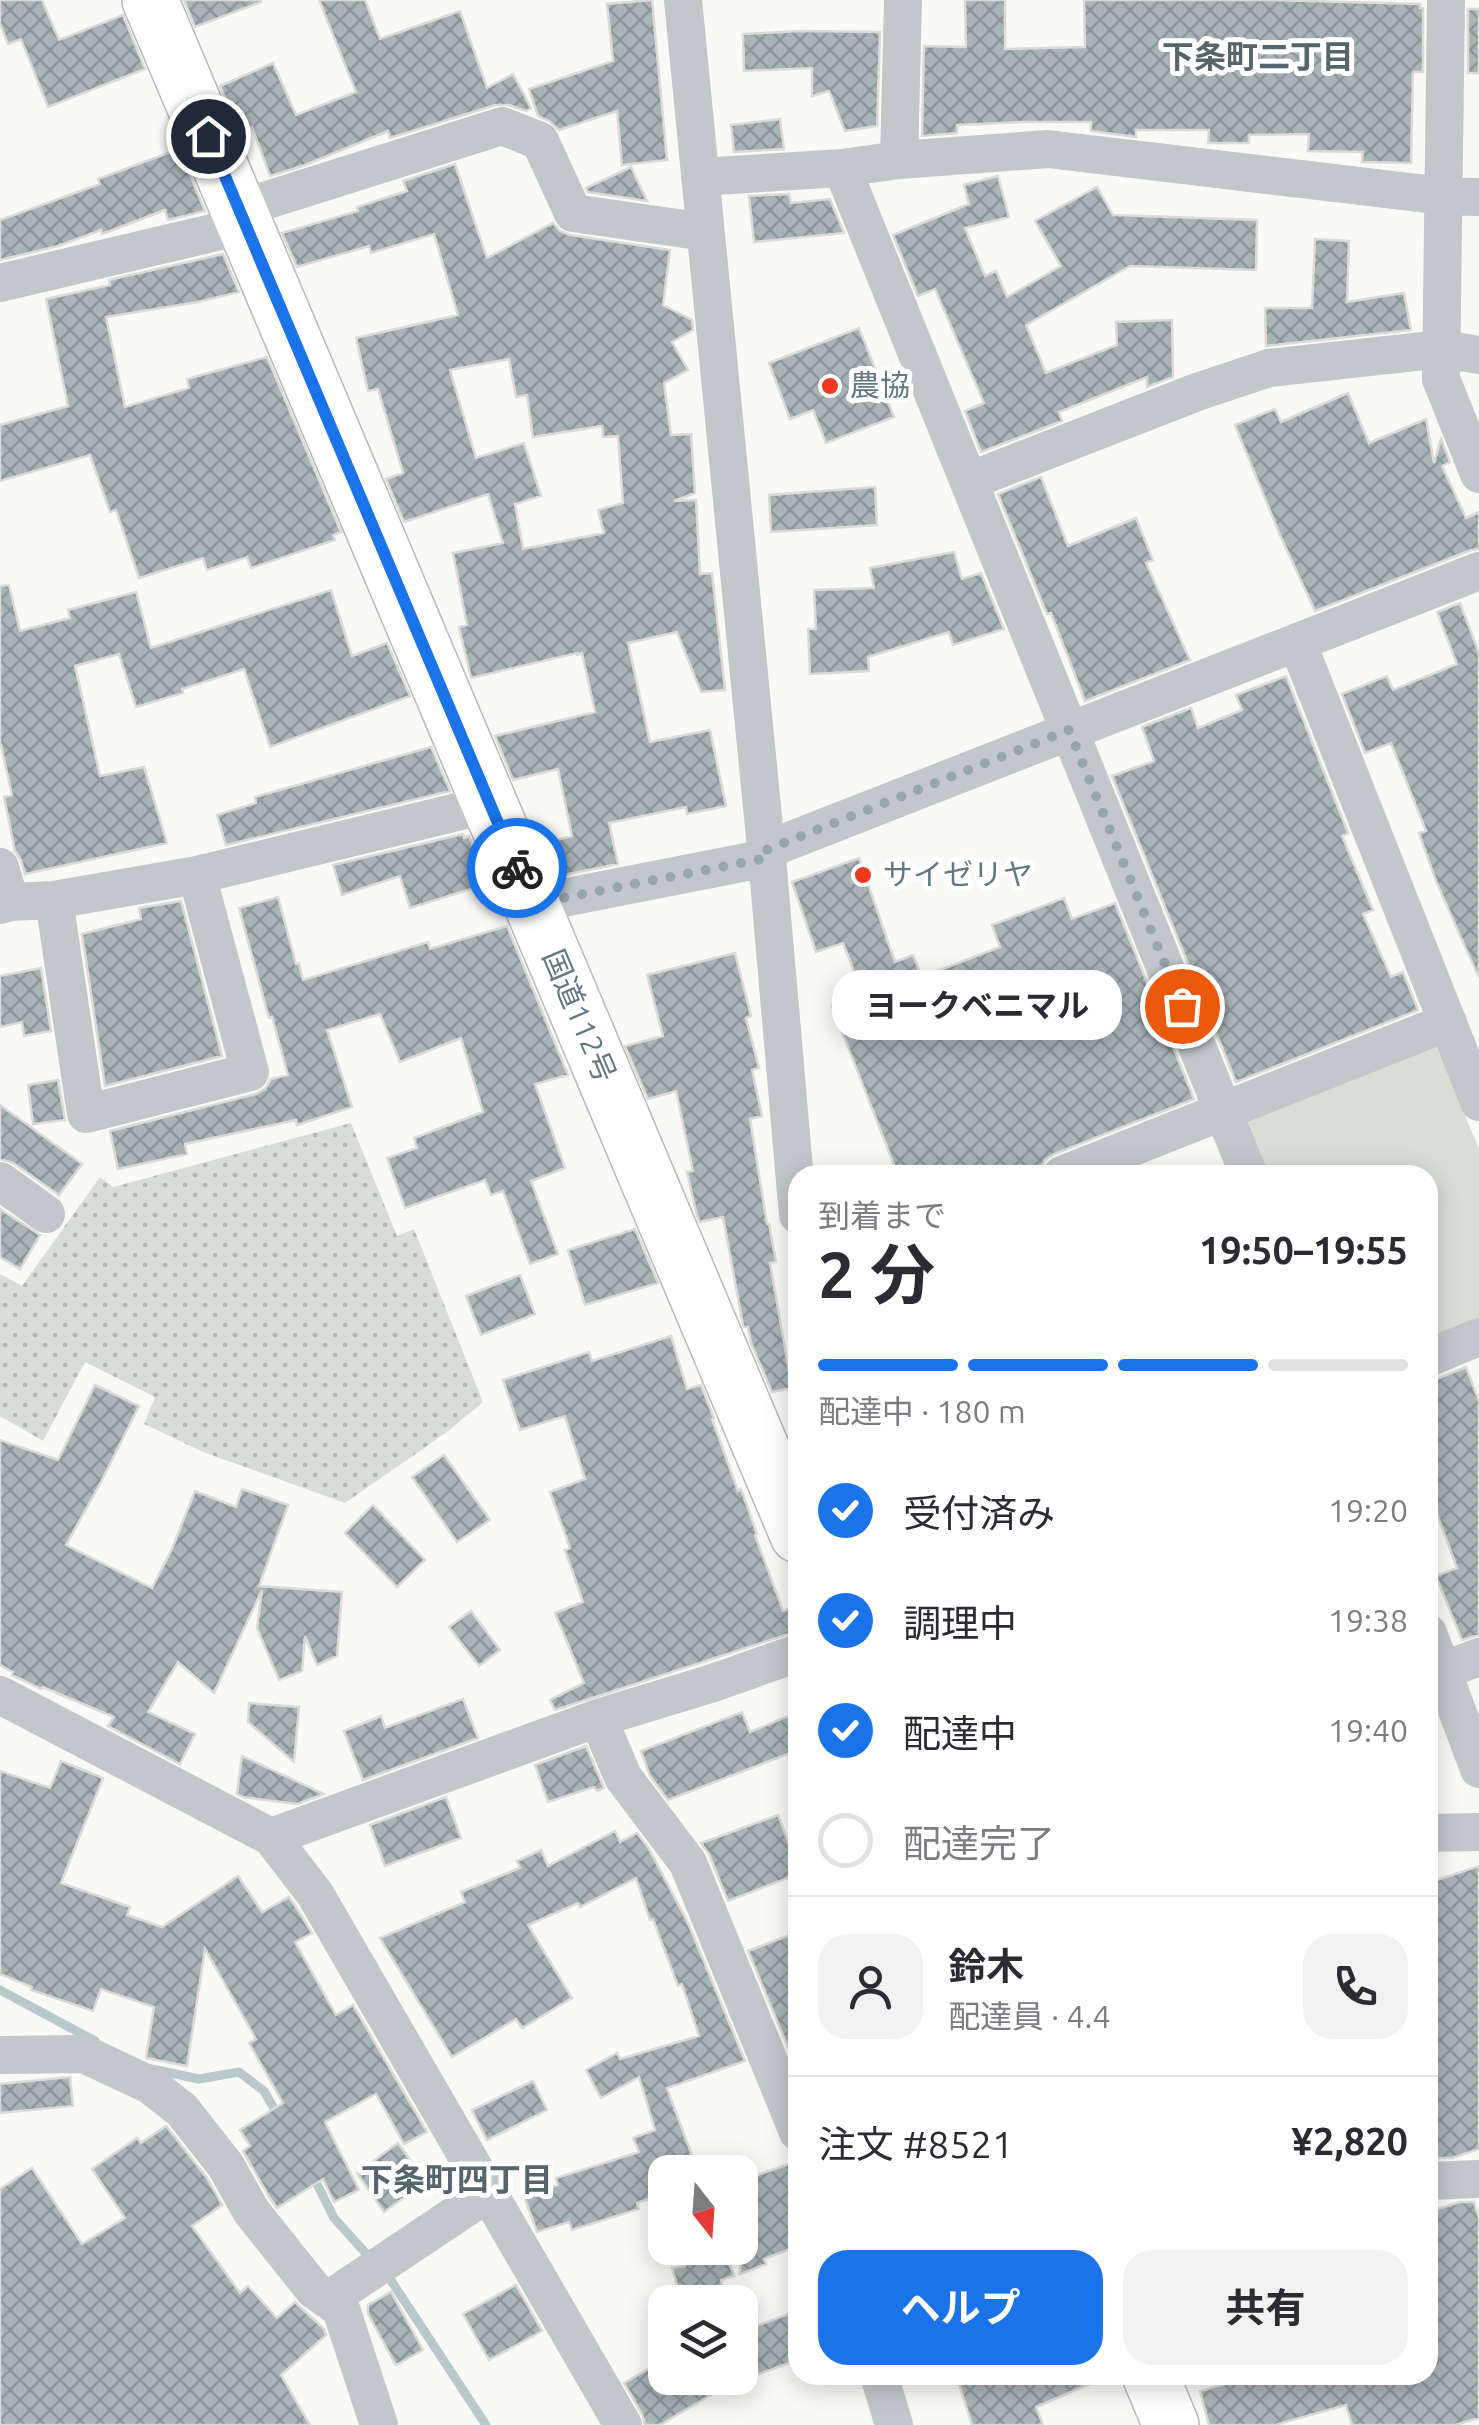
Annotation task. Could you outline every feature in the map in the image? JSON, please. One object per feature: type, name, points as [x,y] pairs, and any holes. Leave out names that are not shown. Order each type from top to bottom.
[{"type":"highway","name":"国道112号","points":[[150,0],[788,1511]]},
{"type":"highway","points":[[1154,2385],[1171,2425]]},
{"type":"street","points":[[683,0],[793,1165]]},
{"type":"street","points":[[899,160],[902,0]]},
{"type":"street","points":[[1446,0],[1462,196],[1441,380],[1479,474]]},
{"type":"street","points":[[0,282],[242,217],[502,126],[540,142],[573,213],[705,232]]},
{"type":"street","points":[[700,177],[1048,150],[1462,196]]},
{"type":"street","points":[[842,168],[1244,1165]]},
{"type":"street","points":[[969,481],[1197,392],[1270,368],[1442,349],[1479,355]]},
{"type":"street","points":[[532,904],[766,854],[1069,730],[1479,571]]},
{"type":"street","points":[[1296,642],[1479,1102]]},
{"type":"street","points":[[3,891],[54,900],[197,874],[490,804]]},
{"type":"street","points":[[54,900],[86,1114],[250,1072],[197,874]]},
{"type":"street","points":[[1087,1165],[1448,1022]]},
{"type":"street","points":[[0,1180],[46,1214]]},
{"type":"street","points":[[1438,1354],[1479,1337]]},
{"type":"street","points":[[1442,1671],[1479,1656]]},
{"type":"street","points":[[271,1837],[598,1718],[788,1657]]},
{"type":"street","points":[[1438,1660],[1479,1769]]},
{"type":"street","points":[[0,1694],[271,1837],[314,1894],[623,2425]]},
{"type":"street","points":[[598,1718],[623,1776],[688,1863],[788,2108]]},
{"type":"street","points":[[1438,1832],[1479,1832]]},
{"type":"street","points":[[0,2055],[84,2054],[150,2085],[182,2110],[226,2166],[251,2211],[314,2290],[341,2309],[378,2425]]},
{"type":"street","points":[[1438,2181],[1479,2179]]},
{"type":"street","points":[[328,2300],[488,2193]]},
{"type":"street","points":[[882,2385],[894,2425]]},
{"type":"shaded area","points":[[1436,1046],[1479,1149],[1479,1319],[1438,1335],[1438,1165],[1265,1165],[1248,1121]]},
{"type":"shaded area","points":[[351,1123],[397,1236],[414,1229],[483,1402],[345,1503],[203,1452],[144,1424],[155,1397],[85,1362],[43,1441],[0,1416],[0,1274],[22,1286],[100,1177],[113,1187]]},
{"type":"building","points":[[0,0],[42,0],[59,40],[123,15],[145,69],[48,107],[21,39],[8,44],[0,24]]},
{"type":"building","points":[[184,0],[261,0],[261,2],[195,27]]},
{"type":"building","points":[[319,0],[365,0],[380,39],[460,11],[487,88],[513,74],[531,108],[526,111],[495,105],[390,138],[388,131],[270,176],[252,127],[240,132],[220,86],[273,63],[296,115],[356,92]]},
{"type":"building","points":[[652,0],[667,160],[622,165],[617,111],[559,130],[538,116],[529,89],[613,61],[607,4]]},
{"type":"building","points":[[965,0],[1005,0],[1005,49],[1085,47],[1084,0],[1420,4],[1423,72],[1413,72],[1411,163],[1362,162],[1363,152],[1308,151],[1309,134],[1249,135],[1249,143],[1208,143],[1209,130],[1136,130],[1136,137],[1091,131],[1091,122],[1021,122],[957,125],[957,133],[922,136],[924,46],[966,47]]},
{"type":"building","points":[[1468,9],[1479,9],[1479,73],[1468,73]]},
{"type":"building","points":[[880,32],[877,126],[845,131],[829,91],[812,96],[812,68],[744,71],[743,34]]},
{"type":"building","points":[[780,119],[784,149],[734,152],[731,125]]},
{"type":"building","points":[[179,149],[205,211],[168,220],[165,210],[102,234],[101,230],[58,246],[0,260],[0,220],[100,184],[98,179]]},
{"type":"building","points":[[455,164],[487,258],[553,223],[570,235],[670,250],[663,305],[692,320],[693,330],[672,342],[688,370],[664,383],[671,435],[691,434],[695,493],[674,501],[696,500],[700,574],[712,573],[725,690],[701,692],[677,632],[628,643],[650,742],[710,730],[726,806],[687,814],[686,807],[609,823],[618,864],[554,877],[540,844],[572,836],[558,769],[513,780],[495,736],[595,712],[582,653],[471,678],[459,627],[467,625],[453,553],[503,543],[488,494],[404,522],[386,479],[403,473],[378,389],[368,391],[356,338],[458,315],[434,234],[371,253],[369,246],[297,267],[282,233],[358,211],[357,207],[407,191],[403,181]],"holes":[[[509,359],[516,397],[527,395],[533,437],[602,426],[603,437],[618,436],[623,503],[598,510],[604,533],[523,549],[515,504],[541,496],[524,443],[476,458],[450,370]]]},
{"type":"building","points":[[631,167],[647,201],[588,192],[586,188]]},
{"type":"building","points":[[998,176],[1009,217],[965,228],[985,276],[996,271],[1007,297],[1061,266],[1035,221],[1097,187],[1113,215],[1257,220],[1256,270],[1130,266],[1026,325],[1046,373],[1117,345],[1116,322],[1172,320],[1173,377],[1147,387],[1147,377],[1059,412],[1062,421],[981,452],[965,411],[984,403],[935,289],[918,296],[893,235],[969,204],[964,185]]},
{"type":"building","points":[[789,194],[791,203],[830,199],[844,233],[754,242],[749,196]]},
{"type":"building","points":[[1315,239],[1349,241],[1347,302],[1404,293],[1411,330],[1266,346],[1265,308],[1312,308]]},
{"type":"building","points":[[223,254],[239,292],[106,317],[125,407],[189,388],[187,379],[267,357],[341,532],[333,535],[335,540],[251,568],[247,557],[207,570],[203,558],[139,578],[116,510],[110,512],[90,455],[0,481],[0,425],[68,406],[46,299]]},
{"type":"building","name":"農協","points":[[859,328],[894,417],[826,443],[813,410],[790,419],[769,363]]},
{"type":"building","points":[[1348,393],[1369,443],[1426,419],[1434,463],[1441,439],[1450,462],[1442,466],[1466,518],[1479,512],[1479,549],[1315,611],[1235,425],[1275,409],[1281,422]]},
{"type":"building","points":[[1041,477],[1068,546],[1136,518],[1153,560],[1146,563],[1190,660],[1085,701],[998,494]]},
{"type":"building","points":[[875,487],[877,525],[771,532],[769,495]]},
{"type":"building","points":[[954,552],[962,579],[981,573],[1004,629],[953,645],[949,632],[868,657],[869,671],[810,674],[808,629],[816,629],[814,590],[874,588],[870,568]]},
{"type":"building","points":[[9,585],[20,631],[70,618],[68,610],[136,592],[151,648],[331,590],[352,656],[387,643],[410,696],[270,747],[244,669],[136,707],[119,654],[75,666],[100,776],[144,767],[167,843],[25,874],[15,851],[4,797],[12,795],[0,741],[0,586]]},
{"type":"building","points":[[1460,603],[1479,653],[1479,978],[1436,881],[1419,833],[1426,831],[1391,743],[1365,753],[1342,694],[1387,676],[1393,690],[1457,664],[1437,612]]},
{"type":"building","points":[[1286,676],[1348,833],[1342,836],[1373,910],[1363,914],[1391,977],[1403,972],[1418,1010],[1236,1082],[1112,776],[1154,761],[1142,727],[1191,708],[1198,728],[1242,710],[1236,695]]},
{"type":"building","points":[[431,747],[450,791],[226,845],[217,815],[256,803],[255,797]]},
{"type":"building","points":[[463,834],[464,838],[469,836],[487,884],[410,908],[400,876],[342,895],[333,865]]},
{"type":"building","points":[[859,858],[895,962],[913,955],[922,977],[1000,947],[992,925],[1064,898],[1072,919],[1115,903],[1194,1099],[1054,1154],[1042,1165],[894,1165],[832,1006],[863,994],[843,943],[816,952],[792,882]]},
{"type":"building","points":[[278,897],[303,980],[428,942],[430,949],[507,926],[568,1075],[535,1084],[565,1168],[531,1181],[558,1254],[530,1264],[503,1191],[491,1195],[485,1180],[405,1208],[387,1158],[417,1148],[414,1138],[483,1112],[461,1038],[400,1062],[380,1014],[327,1030],[352,1107],[297,1125],[296,1120],[185,1144],[187,1154],[118,1169],[110,1131],[256,1094],[271,1079],[288,1075],[239,908]]},
{"type":"building","points":[[181,901],[222,1056],[105,1086],[82,934],[141,919],[139,908]]},
{"type":"building","points":[[735,953],[759,1068],[752,1070],[762,1116],[750,1119],[776,1262],[770,1263],[788,1365],[788,1389],[772,1392],[748,1327],[743,1325],[723,1217],[700,1222],[697,1216],[687,1172],[693,1171],[676,1091],[648,1099],[625,1046],[663,1036],[647,975]]},
{"type":"building","points":[[41,968],[51,1031],[24,1036],[22,1022],[0,1027],[0,976]]},
{"type":"building","points":[[58,1080],[65,1120],[33,1124],[28,1085]]},
{"type":"building","points":[[0,1105],[82,1164],[59,1195],[13,1163],[0,1159]]},
{"type":"building","points":[[0,1209],[40,1235],[20,1269],[0,1257]]},
{"type":"building","points":[[635,1229],[658,1283],[585,1305],[568,1250]]},
{"type":"building","points":[[520,1275],[535,1314],[481,1335],[466,1296]]},
{"type":"building","points":[[671,1336],[687,1389],[701,1385],[714,1418],[783,1611],[788,1609],[788,1634],[555,1710],[550,1700],[584,1683],[555,1613],[583,1602],[565,1550],[570,1548],[550,1492],[585,1479],[565,1416],[520,1430],[503,1380],[589,1352],[592,1361]]},
{"type":"building","points":[[1466,1367],[1479,1401],[1479,1635],[1462,1640],[1438,1581],[1438,1575],[1457,1568],[1438,1517],[1438,1379]]},
{"type":"building","points":[[95,1385],[139,1406],[66,1545],[152,1588],[195,1491],[236,1507],[242,1489],[288,1505],[259,1586],[342,1592],[337,1656],[317,1665],[305,1636],[302,1671],[279,1680],[257,1628],[262,1590],[214,1693],[178,1662],[148,1712],[195,1734],[180,1764],[108,1726],[114,1717],[41,1689],[0,1665],[0,1440],[58,1460]]},
{"type":"building","points":[[444,1455],[490,1520],[457,1542],[412,1477]]},
{"type":"building","points":[[373,1505],[425,1560],[397,1587],[345,1533]]},
{"type":"building","points":[[471,1611],[500,1650],[479,1666],[449,1627]]},
{"type":"building","points":[[463,1699],[478,1738],[363,1780],[344,1731],[381,1716],[385,1728]]},
{"type":"building","points":[[249,1703],[299,1707],[294,1762],[248,1722]]},
{"type":"building","points":[[742,1712],[750,1732],[788,1716],[788,1754],[668,1800],[650,1776],[641,1751]]},
{"type":"building","points":[[586,1746],[604,1788],[597,1791],[594,1787],[548,1802],[535,1765]]},
{"type":"building","points":[[242,1756],[324,1794],[297,1804],[243,1797],[237,1794]]},
{"type":"building","points":[[61,1761],[103,1778],[61,1883],[130,1907],[127,1915],[162,1927],[238,1876],[262,1912],[289,1897],[296,1907],[312,1933],[295,1942],[336,2015],[353,2005],[427,2132],[404,2144],[376,2094],[325,2122],[359,2190],[334,2202],[323,2179],[277,2208],[270,2198],[243,2151],[250,2146],[240,2130],[283,2103],[249,2043],[256,2039],[205,1949],[187,2066],[146,2058],[154,2007],[101,1989],[93,2011],[31,1990],[32,1987],[0,1974],[0,1771],[50,1788]]},
{"type":"building","points":[[446,1797],[461,1838],[385,1866],[370,1825]]},
{"type":"building","points":[[778,1815],[788,1841],[788,1878],[728,1901],[701,1843]]},
{"type":"building","points":[[615,1831],[620,1842],[637,1833],[688,1923],[745,2061],[667,2088],[692,2155],[648,2155],[648,2199],[637,2203],[639,2209],[572,2230],[569,2222],[537,2232],[524,2196],[558,2185],[556,2178],[639,2152],[633,2138],[655,2130],[639,2077],[601,2098],[586,2070],[617,2053],[620,2059],[699,2036],[682,1984],[678,1986],[636,1878],[580,1907],[578,1903],[528,1925],[572,1998],[522,2028],[516,2019],[452,2057],[380,1938],[465,1902],[461,1892],[520,1868],[517,1861],[541,1850],[548,1866]]},
{"type":"building","points":[[1479,1866],[1479,2149],[1452,2158],[1438,2158],[1438,1880]]},
{"type":"building","points":[[788,1936],[788,2047],[748,1951]]},
{"type":"building","points":[[70,2077],[73,2106],[0,2113],[0,2084]]},
{"type":"building","points":[[533,2081],[547,2110],[487,2140],[472,2110]]},
{"type":"building","points":[[166,2126],[207,2178],[222,2205],[192,2226],[240,2293],[248,2286],[277,2318],[295,2302],[324,2329],[326,2335],[281,2375],[310,2425],[0,2425],[0,2189],[32,2168],[82,2244],[125,2218],[92,2169],[137,2138],[141,2143]]},
{"type":"building","points":[[398,2143],[426,2182],[384,2212],[357,2173]]},
{"type":"building","points":[[788,2164],[788,2250],[764,2259],[766,2264],[740,2274],[740,2265],[758,2265],[758,2175]]},
{"type":"building","points":[[1474,2202],[1479,2218],[1479,2418],[1455,2425],[1352,2425],[1346,2405],[1275,2425],[1209,2425],[1200,2391],[1221,2385],[1438,2385],[1438,2209]]},
{"type":"building","points":[[730,2265],[734,2276],[721,2280],[722,2285],[677,2285],[672,2268]]},
{"type":"building","points":[[516,2285],[542,2331],[489,2360],[463,2314]]},
{"type":"building","points":[[391,2292],[423,2350],[396,2365],[368,2314],[368,2305]]},
{"type":"building","points":[[788,2314],[788,2364],[758,2374],[758,2325]]},
{"type":"building","points":[[648,2369],[648,2395],[710,2395],[660,2425],[645,2425],[624,2383]]},
{"type":"building","points":[[959,2385],[1087,2385],[1036,2407],[1043,2425],[972,2425]]},
{"type":"waterway","points":[[0,1990],[95,2041]]},
{"type":"waterway","points":[[152,2069],[199,2079],[239,2072],[264,2091],[279,2117]]},
{"type":"waterway","points":[[312,2174],[334,2218],[371,2259]]},
{"type":"waterway","points":[[386,2273],[486,2425]]},
{"type":"way so far","points":[[517,868],[532,904],[767,858],[766,850],[1069,730],[1182,1006]]},
{"type":"place","name":"農協","points":[[830,386]]},
{"type":"place","name":"サイゼリヤ","points":[[863,875]]},
{"type":"place","name":"ヨークベニマル","points":[[1182,1006]]},
{"type":"district","name":"下条町二丁目","points":[[1258,57]]},
{"type":"district","name":"下条町四丁目","points":[[457,2180]]},
{"type":"route","points":[[208,136],[517,868]]}]
